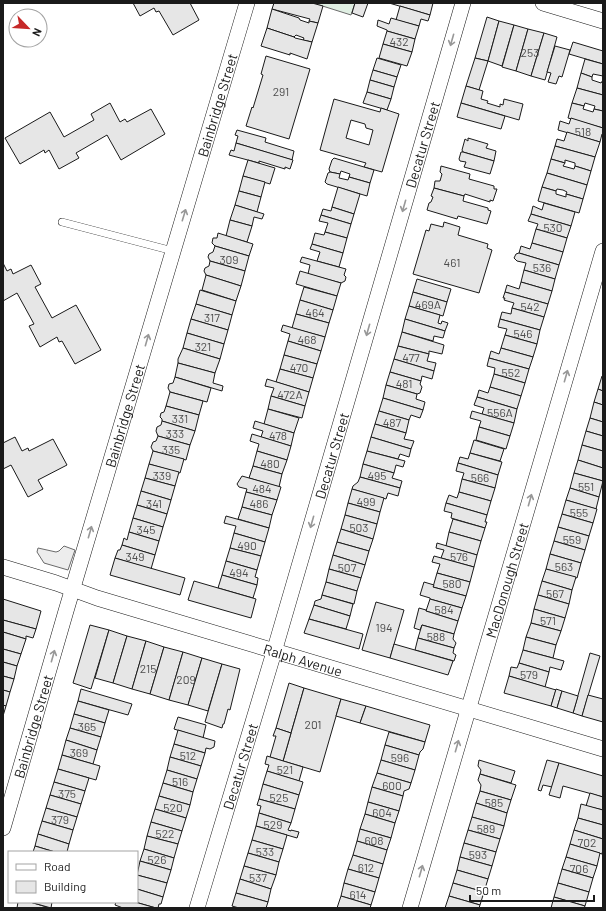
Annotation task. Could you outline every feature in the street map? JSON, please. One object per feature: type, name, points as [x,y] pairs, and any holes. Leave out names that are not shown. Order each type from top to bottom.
[{"type":"street","name":"Bainbridge Street","points":[[3,828],[247,3]]},
{"type":"street","name":"Decatur Street","points":[[196,908],[274,652],[463,3]]},
{"type":"street","points":[[543,3],[603,21]]},
{"type":"street","name":"MacDonough Street","points":[[410,908],[603,251]]},
{"type":"street","name":"Ralph Avenue","points":[[3,567],[97,598],[274,652],[603,749]]},
{"type":"lane","points":[[62,222],[173,251]]},
{"type":"green space","points":[[313,3],[355,3],[351,15]]},
{"type":"shaded area","points":[[64,546],[75,550],[68,570],[44,563],[37,552],[38,548],[56,552]]},
{"type":"building","points":[[133,3],[190,3],[199,20],[173,35],[159,11],[156,12],[154,8],[140,16]]},
{"type":"building","points":[[274,3],[312,3],[323,6],[318,23],[309,21],[310,19],[272,9]]},
{"type":"building","points":[[355,3],[368,3],[363,17],[352,13]]},
{"type":"building","points":[[389,3],[433,3],[430,15]]},
{"type":"building","points":[[400,6],[430,15],[428,21],[421,19],[419,26],[396,20]]},
{"type":"building","points":[[272,9],[309,23],[309,21],[318,23],[312,42],[303,40],[304,38],[296,35],[294,37],[267,28]]},
{"type":"building","points":[[487,17],[499,21],[488,61],[475,58]]},
{"type":"building","points":[[391,18],[419,26],[415,39],[387,31],[377,26],[378,20],[389,24]]},
{"type":"building","points":[[499,21],[514,25],[502,66],[488,61]]},
{"type":"building","points":[[514,25],[528,29],[516,71],[502,67]]},
{"type":"building","points":[[267,28],[295,38],[312,42],[307,59],[261,46]]},
{"type":"building","points":[[528,29],[544,33],[531,76],[516,71]]},
{"type":"building","points":[[387,31],[415,39],[412,52],[383,44]]},
{"type":"building","points":[[544,33],[557,37],[545,80],[531,76]]},
{"type":"building","points":[[573,42],[603,51],[603,64],[569,54]]},
{"type":"building","points":[[383,44],[412,52],[407,66],[379,58]]},
{"type":"building","points":[[555,46],[570,50],[562,77],[559,76],[556,84],[548,82],[551,73],[547,72]]},
{"type":"building","points":[[266,56],[310,69],[289,139],[246,126],[263,75],[261,74]]},
{"type":"building","points":[[377,58],[401,65],[397,77],[373,70]]},
{"type":"building","points":[[475,58],[488,61],[479,90],[466,86]]},
{"type":"building","points":[[585,59],[603,64],[603,76],[593,74],[592,77],[581,73]]},
{"type":"building","points":[[373,70],[397,77],[394,87],[370,80]]},
{"type":"building","points":[[581,73],[592,77],[592,80],[601,83],[603,80],[603,95],[577,88]]},
{"type":"building","points":[[370,80],[394,87],[391,99],[367,92]]},
{"type":"building","points":[[466,86],[483,91],[481,99],[488,101],[487,103],[500,107],[500,104],[503,105],[504,99],[523,104],[519,120],[461,103]]},
{"type":"building","points":[[577,88],[603,95],[603,111],[594,109],[595,106],[585,103],[584,106],[572,103]]},
{"type":"building","points":[[367,92],[391,99],[387,110],[363,103]]},
{"type":"building","points":[[334,99],[380,112],[381,108],[399,114],[382,172],[364,167],[366,163],[320,150]],"holes":[[[351,120],[365,124],[366,128],[373,130],[369,145],[346,138]]]},
{"type":"building","points":[[110,103],[120,122],[125,119],[127,122],[151,109],[165,134],[121,160],[107,135],[76,153],[79,158],[59,169],[49,150],[45,153],[44,150],[20,164],[5,138],[50,112],[64,137],[94,120],[91,114]]},
{"type":"building","points":[[461,103],[505,116],[501,129],[457,117]]},
{"type":"building","points":[[572,103],[584,106],[583,109],[593,112],[594,109],[603,111],[603,128],[568,118]]},
{"type":"building","points":[[571,118],[603,128],[603,135],[602,134],[600,142],[558,130],[560,121],[569,124]]},
{"type":"building","points":[[237,130],[266,138],[265,142],[294,151],[292,160],[236,143],[238,136],[235,135]]},
{"type":"building","points":[[567,132],[600,142],[595,157],[555,146],[557,139],[564,141]]},
{"type":"building","points":[[468,138],[488,144],[486,148],[496,151],[494,161],[463,152],[462,150],[465,139],[468,141]]},
{"type":"building","points":[[236,143],[293,160],[290,169],[229,155],[231,150],[234,151]]},
{"type":"building","points":[[555,146],[595,157],[591,171],[575,166],[575,163],[565,160],[565,163],[551,159]]},
{"type":"building","points":[[461,152],[494,161],[490,174],[464,167],[466,162],[460,161],[459,159]]},
{"type":"building","points":[[334,158],[374,170],[370,183],[349,177],[350,174],[341,171],[340,174],[330,172],[329,169]]},
{"type":"building","points":[[551,159],[565,163],[563,166],[574,169],[575,166],[591,171],[587,185],[547,173]]},
{"type":"building","points":[[248,160],[275,168],[270,184],[243,176]]},
{"type":"building","points":[[441,166],[470,174],[469,179],[494,186],[494,189],[497,189],[493,201],[490,200],[490,202],[465,194],[464,196],[434,188],[435,181],[440,181],[442,174],[440,172]]},
{"type":"building","points":[[328,173],[340,174],[339,178],[348,180],[349,177],[370,183],[367,196],[327,184],[325,182]]},
{"type":"building","points":[[547,173],[587,185],[583,199],[566,194],[567,192],[563,190],[557,189],[556,191],[542,187]]},
{"type":"building","points":[[243,176],[265,182],[261,197],[239,191]]},
{"type":"building","points":[[338,187],[360,194],[354,214],[332,207]]},
{"type":"building","points":[[542,187],[556,191],[556,194],[566,197],[566,194],[583,199],[579,213],[538,201]]},
{"type":"building","points":[[434,188],[464,196],[463,201],[488,208],[488,210],[491,211],[487,224],[458,216],[457,219],[427,210],[433,197],[431,196]]},
{"type":"building","points":[[239,191],[261,197],[257,212],[235,205]]},
{"type":"building","points":[[544,203],[575,212],[571,226],[531,214],[533,206],[542,210]]},
{"type":"building","points":[[235,205],[264,214],[262,219],[254,217],[252,226],[230,220]]},
{"type":"building","points":[[332,207],[354,214],[351,224],[321,215],[323,209],[331,211]]},
{"type":"building","points":[[531,214],[571,226],[567,238],[536,229],[538,224],[528,221]]},
{"type":"building","points":[[321,215],[351,224],[347,238],[325,232],[328,223],[319,221]]},
{"type":"building","points":[[230,220],[252,226],[247,242],[226,236]]},
{"type":"building","points":[[444,222],[460,227],[458,235],[488,244],[487,248],[492,250],[479,293],[413,274],[426,230],[429,231],[431,224],[443,227]]},
{"type":"building","points":[[536,229],[567,238],[563,252],[532,243]]},
{"type":"building","points":[[325,232],[347,238],[343,253],[312,244],[315,233],[324,235]]},
{"type":"building","points":[[218,233],[253,244],[249,256],[215,246],[212,243],[213,238],[217,238]]},
{"type":"building","points":[[532,243],[563,252],[559,265],[519,253],[521,246],[530,249]]},
{"type":"building","points":[[312,244],[343,253],[339,267],[317,261],[320,252],[310,249]]},
{"type":"building","points":[[215,246],[249,256],[245,271],[210,261],[208,257],[209,254],[213,252]]},
{"type":"building","points":[[519,253],[559,265],[555,279],[524,270],[526,263],[517,261],[514,258],[516,254]]},
{"type":"building","points":[[302,257],[346,269],[344,275],[346,277],[345,281],[341,283],[308,274],[310,265],[300,262]]},
{"type":"building","points":[[210,261],[245,271],[241,286],[206,275],[204,271],[205,268],[209,266]]},
{"type":"building","points":[[3,263],[7,271],[11,269],[13,274],[31,265],[41,284],[35,287],[52,318],[76,305],[101,350],[75,364],[62,341],[59,342],[57,337],[40,347],[29,326],[34,324],[17,293],[3,301]]},
{"type":"building","points":[[524,270],[555,279],[552,291],[521,282]]},
{"type":"building","points":[[300,271],[341,283],[337,296],[296,284]]},
{"type":"building","points":[[206,275],[241,286],[236,301],[202,290]]},
{"type":"building","points":[[417,279],[451,289],[447,302],[413,292]]},
{"type":"building","points":[[521,282],[552,291],[548,304],[505,292],[507,285],[519,289]]},
{"type":"building","points":[[304,287],[337,296],[333,310],[300,300]]},
{"type":"building","points":[[200,290],[236,301],[232,315],[196,304]]},
{"type":"building","points":[[413,292],[447,302],[443,316],[409,306]]},
{"type":"building","points":[[505,292],[548,304],[544,317],[512,308],[514,303],[504,300],[505,298],[503,298]]},
{"type":"building","points":[[300,300],[333,310],[329,323],[296,314]]},
{"type":"building","points":[[196,304],[232,315],[228,330],[191,319]]},
{"type":"building","points":[[409,306],[440,315],[438,323],[441,324],[442,321],[448,323],[445,331],[405,319]]},
{"type":"building","points":[[512,308],[544,317],[540,330],[500,319],[502,312],[511,314]]},
{"type":"building","points":[[296,314],[329,323],[325,337],[292,328]]},
{"type":"building","points":[[191,319],[228,330],[224,344],[187,333]]},
{"type":"building","points":[[405,319],[445,331],[443,338],[434,336],[433,341],[402,332]]},
{"type":"building","points":[[500,319],[540,330],[537,344],[505,335],[507,329],[498,327]]},
{"type":"building","points":[[283,325],[325,337],[321,351],[288,341],[290,334],[281,331]]},
{"type":"building","points":[[402,332],[444,345],[442,354],[429,351],[429,354],[398,346]]},
{"type":"building","points":[[187,333],[224,344],[220,359],[183,348]]},
{"type":"building","points":[[505,335],[537,344],[533,357],[501,348]]},
{"type":"building","points":[[288,341],[321,351],[317,364],[284,355]]},
{"type":"building","points":[[398,346],[429,354],[427,361],[436,363],[434,371],[394,359]]},
{"type":"building","points":[[183,348],[220,359],[215,373],[178,363],[178,359]]},
{"type":"building","points":[[501,348],[533,357],[529,369],[489,358],[491,351],[499,354]]},
{"type":"building","points":[[284,355],[317,364],[313,378],[280,369]]},
{"type":"building","points":[[489,358],[529,369],[525,383],[494,374],[495,368],[487,366]]},
{"type":"building","points":[[394,359],[434,371],[432,379],[422,376],[421,381],[390,372]]},
{"type":"building","points":[[178,363],[215,373],[213,383],[223,386],[222,391],[175,377]]},
{"type":"building","points":[[280,369],[313,378],[309,392],[276,382]]},
{"type":"building","points":[[390,372],[421,381],[420,384],[422,387],[420,393],[417,394],[386,385]]},
{"type":"building","points":[[494,374],[525,383],[521,396],[490,387]]},
{"type":"building","points":[[603,376],[603,391],[598,389]]},
{"type":"building","points":[[175,377],[211,388],[207,402],[170,392],[168,388],[169,384],[173,383]]},
{"type":"building","points":[[267,379],[309,392],[305,406],[271,396],[274,388],[265,386]]},
{"type":"building","points":[[386,385],[417,394],[416,399],[425,402],[423,410],[383,398]]},
{"type":"building","points":[[490,387],[521,396],[517,409],[477,397],[479,390],[488,393]]},
{"type":"building","points":[[598,389],[603,391],[603,405],[594,402]]},
{"type":"building","points":[[170,392],[203,401],[199,415],[166,406]]},
{"type":"building","points":[[271,396],[305,406],[302,418],[268,409]]},
{"type":"building","points":[[477,397],[517,409],[514,423],[482,414],[484,408],[474,405]]},
{"type":"building","points":[[383,398],[423,410],[420,418],[411,415],[409,420],[379,411]]},
{"type":"building","points":[[594,402],[603,405],[603,422],[590,418]]},
{"type":"building","points":[[166,406],[199,415],[195,431],[162,421],[160,417],[161,413],[164,412]]},
{"type":"building","points":[[268,409],[299,418],[294,433],[264,424]]},
{"type":"building","points":[[379,411],[409,420],[406,433],[375,424]]},
{"type":"building","points":[[472,411],[514,423],[510,436],[479,427],[481,421],[470,418]]},
{"type":"building","points":[[590,418],[603,422],[603,436],[586,431]]},
{"type":"building","points":[[162,421],[195,431],[190,445],[158,436],[156,431],[157,427],[161,425]]},
{"type":"building","points":[[255,421],[294,433],[291,446],[261,437],[263,431],[253,428]]},
{"type":"building","points":[[375,424],[406,433],[404,439],[414,441],[411,449],[371,437]]},
{"type":"building","points":[[479,427],[510,436],[506,449],[476,440]]},
{"type":"building","points":[[586,431],[603,436],[603,451],[582,445]]},
{"type":"building","points":[[252,434],[291,446],[287,460],[257,451],[259,444],[250,441]]},
{"type":"building","points":[[158,436],[190,445],[186,460],[153,451],[151,447]]},
{"type":"building","points":[[15,437],[22,451],[28,448],[29,451],[53,439],[67,465],[38,480],[43,489],[28,497],[11,465],[3,469],[3,443]]},
{"type":"building","points":[[371,437],[411,449],[409,457],[400,454],[398,459],[367,451]]},
{"type":"building","points":[[474,440],[504,449],[500,461],[470,453]]},
{"type":"building","points":[[582,445],[603,451],[603,468],[578,460]]},
{"type":"building","points":[[153,451],[184,459],[180,473],[149,464]]},
{"type":"building","points":[[257,451],[287,460],[282,474],[253,466]]},
{"type":"building","points":[[367,451],[405,461],[403,467],[396,465],[394,473],[363,464]]},
{"type":"building","points":[[470,453],[502,462],[498,475],[458,463],[460,457],[468,459]]},
{"type":"building","points":[[578,460],[603,468],[603,481],[574,473]]},
{"type":"building","points":[[458,463],[498,475],[495,488],[462,479],[464,473],[456,471]]},
{"type":"building","points":[[149,464],[179,472],[175,486],[145,478]]},
{"type":"building","points":[[363,464],[394,473],[392,478],[402,481],[400,488],[360,477]]},
{"type":"building","points":[[253,466],[282,474],[279,487],[249,478]]},
{"type":"building","points":[[574,473],[603,481],[599,497],[570,488]]},
{"type":"building","points":[[242,476],[281,487],[277,500],[246,492],[247,489],[239,487],[237,484]]},
{"type":"building","points":[[360,477],[400,488],[398,496],[388,493],[386,499],[352,489]]},
{"type":"building","points":[[145,478],[175,486],[171,500],[141,491]]},
{"type":"building","points":[[462,479],[495,488],[491,501],[459,492]]},
{"type":"building","points":[[570,488],[599,497],[596,509],[566,500]]},
{"type":"building","points":[[352,489],[384,498],[380,512],[348,503]]},
{"type":"building","points":[[141,491],[171,500],[167,514],[137,505]]},
{"type":"building","points":[[246,492],[277,500],[272,515],[242,507]]},
{"type":"building","points":[[459,492],[491,501],[487,515],[446,503],[449,495],[457,498]]},
{"type":"building","points":[[566,500],[597,509],[593,523],[562,514]]},
{"type":"building","points":[[348,503],[380,512],[377,524],[345,515]]},
{"type":"building","points":[[446,503],[487,515],[485,528],[451,518],[452,513],[444,511]]},
{"type":"building","points":[[137,505],[167,514],[163,527],[133,518]]},
{"type":"building","points":[[242,507],[272,515],[269,528],[238,519]]},
{"type":"building","points":[[562,514],[593,523],[589,536],[558,527]]},
{"type":"building","points":[[345,515],[377,524],[373,539],[341,529]]},
{"type":"building","points":[[226,516],[269,528],[265,542],[234,533],[236,526],[224,523]]},
{"type":"building","points":[[133,518],[163,527],[159,541],[129,532]]},
{"type":"building","points":[[453,519],[485,528],[481,541],[449,532]]},
{"type":"building","points":[[558,527],[589,536],[585,550],[554,541]]},
{"type":"building","points":[[341,529],[373,539],[369,551],[337,542]]},
{"type":"building","points":[[129,532],[159,541],[155,555],[122,545],[124,538],[127,540]]},
{"type":"building","points":[[449,532],[481,541],[477,555],[446,546]]},
{"type":"building","points":[[234,533],[265,542],[261,556],[230,548]]},
{"type":"building","points":[[554,541],[585,550],[581,563],[550,554]]},
{"type":"building","points":[[337,542],[369,551],[365,565],[333,555]]},
{"type":"building","points":[[437,543],[477,555],[474,567],[441,558],[444,550],[436,548]]},
{"type":"building","points":[[122,545],[155,555],[151,569],[115,558]]},
{"type":"building","points":[[230,548],[261,556],[257,570],[226,561]]},
{"type":"building","points":[[550,554],[581,563],[577,578],[546,569]]},
{"type":"building","points":[[333,555],[365,565],[361,578],[329,569]]},
{"type":"building","points":[[434,556],[474,567],[470,582],[437,573],[440,564],[432,562]]},
{"type":"building","points":[[115,558],[185,578],[180,595],[110,575]]},
{"type":"building","points":[[226,561],[257,570],[255,577],[258,578],[257,585],[222,575]]},
{"type":"building","points":[[329,569],[361,578],[357,591],[326,582]]},
{"type":"building","points":[[546,569],[576,577],[572,590],[542,581]]},
{"type":"building","points":[[437,573],[470,582],[466,596],[433,587]]},
{"type":"building","points":[[222,575],[257,585],[253,598],[218,588]]},
{"type":"building","points":[[194,581],[256,599],[251,618],[188,600]]},
{"type":"building","points":[[542,581],[572,590],[569,604],[538,595]]},
{"type":"building","points":[[326,582],[357,591],[354,604],[322,595]]},
{"type":"building","points":[[424,582],[434,585],[433,587],[466,596],[462,608],[420,595]]},
{"type":"building","points":[[322,595],[353,604],[350,616],[314,605],[315,601],[321,599]]},
{"type":"building","points":[[538,595],[569,604],[565,618],[534,609]]},
{"type":"building","points":[[3,599],[41,611],[36,629],[3,620]]},
{"type":"building","points":[[430,599],[462,608],[458,621],[426,611]]},
{"type":"building","points":[[376,602],[404,610],[390,658],[362,650]]},
{"type":"building","points":[[314,605],[350,616],[346,629],[309,619]]},
{"type":"building","points":[[419,608],[458,621],[454,634],[422,625],[420,630],[414,628]]},
{"type":"building","points":[[534,609],[565,618],[561,631],[531,623]]},
{"type":"building","points":[[309,619],[363,634],[359,649],[304,633]]},
{"type":"building","points":[[3,620],[36,629],[33,638],[26,636],[26,639],[3,632]]},
{"type":"building","points":[[531,623],[561,631],[556,645],[526,637]]},
{"type":"building","points":[[90,625],[109,630],[91,689],[73,683]]},
{"type":"building","points":[[422,625],[454,634],[453,639],[456,643],[454,648],[418,638]]},
{"type":"building","points":[[109,630],[127,636],[113,683],[95,678]]},
{"type":"building","points":[[3,632],[26,639],[21,654],[3,649]]},
{"type":"building","points":[[127,636],[146,641],[132,689],[113,683]]},
{"type":"building","points":[[526,637],[556,645],[553,658],[523,650]]},
{"type":"building","points":[[418,638],[454,648],[453,653],[456,655],[454,661],[415,650]]},
{"type":"building","points":[[146,641],[164,647],[150,694],[132,689]]},
{"type":"building","points":[[394,644],[453,661],[448,675],[390,658]]},
{"type":"building","points":[[164,647],[183,652],[169,700],[150,694]]},
{"type":"building","points":[[3,649],[21,654],[17,666],[3,662]]},
{"type":"building","points":[[523,650],[564,661],[561,670],[550,667],[549,672],[519,663]]},
{"type":"building","points":[[183,652],[202,658],[188,705],[169,700]]},
{"type":"building","points":[[590,653],[600,656],[582,716],[573,713]]},
{"type":"building","points":[[202,658],[222,664],[208,711],[188,705]]},
{"type":"building","points":[[3,662],[17,666],[14,679],[3,676]]},
{"type":"building","points":[[519,663],[549,672],[545,687],[509,676],[511,667],[517,668]]},
{"type":"building","points":[[222,664],[240,669],[230,710],[228,709],[222,728],[205,722]]},
{"type":"building","points":[[3,676],[14,679],[10,692],[3,690]]},
{"type":"building","points":[[509,676],[556,690],[551,706],[504,693]]},
{"type":"building","points":[[289,683],[304,688],[291,733],[276,728]]},
{"type":"building","points":[[304,688],[341,699],[320,772],[283,761]]},
{"type":"building","points":[[81,689],[132,704],[128,715],[78,701]]},
{"type":"building","points":[[556,689],[562,691],[557,708],[551,706]]},
{"type":"building","points":[[3,690],[10,692],[6,706],[3,705]]},
{"type":"building","points":[[562,691],[578,696],[573,713],[557,708]]},
{"type":"building","points":[[588,695],[603,699],[603,722],[582,716]]},
{"type":"building","points":[[341,699],[366,706],[360,723],[336,716]]},
{"type":"building","points":[[78,701],[109,710],[105,723],[74,714]]},
{"type":"building","points":[[3,705],[6,706],[3,716]]},
{"type":"building","points":[[366,706],[430,725],[425,742],[360,723]]},
{"type":"building","points":[[74,714],[105,723],[101,737],[70,728]]},
{"type":"building","points":[[178,717],[206,725],[203,738],[174,729]]},
{"type":"building","points":[[70,728],[101,737],[97,750],[66,740]]},
{"type":"building","points":[[276,728],[291,733],[283,761],[270,757],[276,736],[273,736]]},
{"type":"building","points":[[178,730],[215,741],[214,747],[210,749],[206,748],[205,753],[174,744]]},
{"type":"building","points":[[389,732],[425,742],[423,749],[419,755],[385,745]]},
{"type":"building","points":[[66,740],[97,750],[93,764],[62,755]]},
{"type":"building","points":[[174,744],[205,753],[201,766],[170,757]]},
{"type":"building","points":[[385,745],[419,755],[415,770],[381,760]]},
{"type":"building","points":[[62,755],[100,766],[96,780],[58,769]]},
{"type":"building","points":[[267,756],[303,767],[299,781],[267,771],[269,765],[265,764]]},
{"type":"building","points":[[170,757],[201,766],[197,779],[167,770]]},
{"type":"building","points":[[381,760],[415,770],[411,783],[377,773]]},
{"type":"building","points":[[479,760],[515,771],[511,783],[480,774],[481,770],[478,766]]},
{"type":"building","points":[[547,760],[559,763],[552,787],[543,785],[541,791],[538,790]]},
{"type":"building","points":[[559,763],[603,776],[603,797],[563,786],[560,798],[549,795]]},
{"type":"building","points":[[58,769],[89,778],[85,791],[54,782]]},
{"type":"building","points":[[167,770],[197,779],[193,792],[163,783]]},
{"type":"building","points":[[267,771],[303,782],[299,795],[263,784]]},
{"type":"building","points":[[377,773],[411,783],[409,789],[404,791],[403,796],[372,787]]},
{"type":"building","points":[[480,774],[516,785],[511,800],[480,791],[481,785],[478,780]]},
{"type":"building","points":[[54,782],[85,791],[81,804],[50,795]]},
{"type":"building","points":[[163,783],[193,792],[190,805],[159,796]]},
{"type":"building","points":[[263,784],[299,795],[295,809],[259,799]]},
{"type":"building","points":[[372,787],[403,796],[399,811],[368,802]]},
{"type":"building","points":[[480,791],[511,800],[507,813],[476,803]]},
{"type":"building","points":[[590,793],[603,797],[603,810],[586,806]]},
{"type":"building","points":[[50,795],[81,804],[77,817],[46,808]]},
{"type":"building","points":[[159,796],[190,805],[186,818],[155,809]]},
{"type":"building","points":[[259,799],[295,809],[291,823],[259,813],[261,806],[257,805]]},
{"type":"building","points":[[368,802],[399,811],[395,823],[365,814]]},
{"type":"building","points":[[476,803],[507,813],[504,826],[472,817]]},
{"type":"building","points":[[581,804],[603,810],[603,825],[578,818]]},
{"type":"building","points":[[46,808],[77,817],[73,830],[42,821]]},
{"type":"building","points":[[155,809],[186,818],[182,831],[151,822]]},
{"type":"building","points":[[259,813],[291,823],[288,830],[299,832],[297,838],[256,826]]},
{"type":"building","points":[[365,814],[395,823],[391,838],[360,829]]},
{"type":"building","points":[[472,817],[504,826],[500,839],[468,830]]},
{"type":"building","points":[[578,818],[603,825],[603,839],[574,830]]},
{"type":"building","points":[[42,821],[73,830],[69,844],[38,834]]},
{"type":"building","points":[[151,822],[182,831],[178,844],[147,836]]},
{"type":"building","points":[[256,826],[287,835],[283,849],[252,840]]},
{"type":"building","points":[[360,829],[391,838],[387,850],[357,841]]},
{"type":"building","points":[[468,830],[500,839],[496,852],[464,843]]},
{"type":"building","points":[[574,830],[603,839],[602,854],[570,844]]},
{"type":"building","points":[[38,834],[69,844],[67,851],[52,851],[35,846]]},
{"type":"building","points":[[147,836],[178,844],[174,858],[144,849]]},
{"type":"building","points":[[252,840],[283,849],[279,862],[248,853]]},
{"type":"building","points":[[357,841],[387,850],[383,864],[353,855]]},
{"type":"building","points":[[464,843],[496,852],[492,866],[460,857]]},
{"type":"building","points":[[570,844],[600,853],[597,866],[566,857]]},
{"type":"building","points":[[35,846],[52,851],[33,851]]},
{"type":"building","points":[[144,849],[174,858],[171,870],[140,861]]},
{"type":"building","points":[[248,853],[279,862],[276,875],[244,866]]},
{"type":"building","points":[[353,855],[383,864],[379,878],[348,869]]},
{"type":"building","points":[[460,857],[492,866],[488,879],[457,870]]},
{"type":"building","points":[[566,857],[597,866],[593,878],[562,869]]},
{"type":"building","points":[[140,861],[171,870],[167,883],[138,875]]},
{"type":"building","points":[[244,866],[276,875],[271,889],[240,879]]},
{"type":"building","points":[[348,869],[379,878],[375,892],[344,883]]},
{"type":"building","points":[[562,869],[593,878],[589,892],[558,883]]},
{"type":"building","points":[[457,870],[488,879],[484,892],[453,883]]},
{"type":"building","points":[[138,875],[167,883],[163,897],[138,889]]},
{"type":"building","points":[[240,879],[271,889],[268,902],[236,893]]},
{"type":"building","points":[[344,883],[375,892],[371,905],[341,896]]},
{"type":"building","points":[[453,883],[484,892],[480,905],[449,896]]},
{"type":"building","points":[[558,883],[589,892],[585,906],[554,897]]},
{"type":"building","points":[[138,889],[163,897],[161,904],[159,904],[158,908],[138,903]]},
{"type":"building","points":[[236,893],[268,902],[266,908],[239,908],[232,906]]},
{"type":"building","points":[[341,896],[371,905],[370,908],[337,908]]},
{"type":"building","points":[[449,896],[480,905],[479,908],[445,908]]},
{"type":"building","points":[[554,897],[585,906],[584,908],[551,908]]},
{"type":"building","points":[[18,903],[33,903],[50,908],[17,908]]},
{"type":"building","points":[[34,903],[52,903],[51,908]]},
{"type":"building","points":[[116,903],[138,903],[156,908],[123,908],[115,905]]}]
